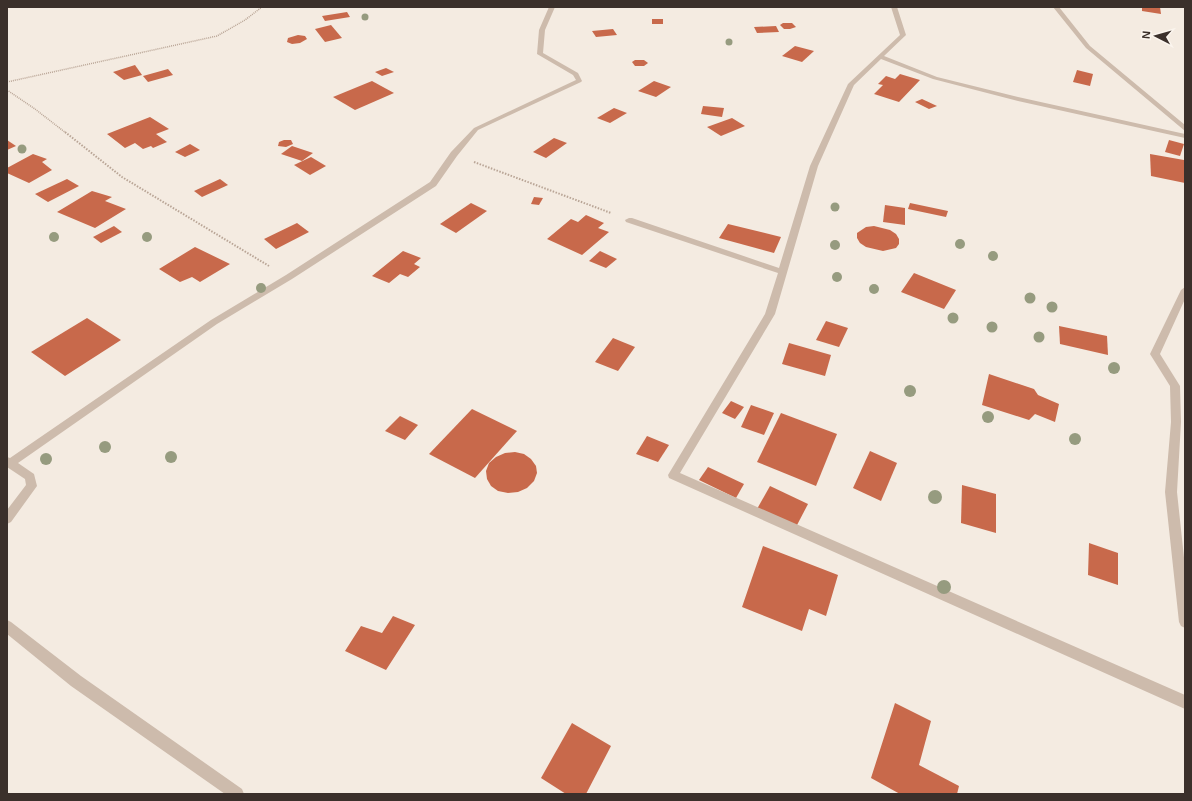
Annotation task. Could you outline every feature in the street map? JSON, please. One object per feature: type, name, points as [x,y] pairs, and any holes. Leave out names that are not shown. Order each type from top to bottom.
[{"type":"street","points":[[7,519],[32,486],[30,477],[8,462],[214,322],[289,277],[433,184],[454,154],[476,129],[579,81],[576,74],[540,54],[542,30],[552,7]]},
{"type":"street","points":[[894,7],[897,12],[902,35],[851,84],[814,166],[770,314],[672,475],[1185,702]]},
{"type":"street","points":[[1056,7],[1088,47],[1185,129]]},
{"type":"street","points":[[880,56],[934,78],[996,94],[1185,136]]},
{"type":"street","points":[[629,220],[783,272]]},
{"type":"street","points":[[1185,290],[1155,354],[1175,386],[1176,422],[1171,492],[1185,622]]},
{"type":"street","points":[[7,626],[76,681],[237,794]]},
{"type":"path","points":[[7,82],[160,50],[217,36],[245,20],[262,7]]},
{"type":"path","points":[[7,90],[35,109],[122,177],[289,277]]},
{"type":"path","points":[[454,154],[629,220]]},
{"type":"building","points":[[1142,7],[1160,7],[1161,14],[1142,11]]},
{"type":"building","points":[[347,12],[350,17],[325,21],[322,16]]},
{"type":"building","points":[[652,19],[663,19],[663,24],[652,24]]},
{"type":"building","points":[[783,23],[792,23],[796,27],[784,29],[780,25]]},
{"type":"building","points":[[331,25],[342,38],[325,42],[315,29]]},
{"type":"building","points":[[776,26],[779,32],[757,33],[754,27]]},
{"type":"building","points":[[613,29],[617,35],[596,37],[592,31]]},
{"type":"building","points":[[298,35],[305,36],[307,39],[300,43],[292,44],[287,42],[288,38]]},
{"type":"building","points":[[795,46],[814,51],[802,62],[782,56]]},
{"type":"building","points":[[635,60],[644,60],[648,63],[644,66],[635,66],[632,62]]},
{"type":"building","points":[[135,65],[142,75],[124,80],[113,72]]},
{"type":"building","points":[[386,68],[394,72],[382,76],[375,72]]},
{"type":"building","points":[[168,69],[173,75],[148,82],[143,76]]},
{"type":"building","points":[[1077,70],[1093,74],[1090,86],[1073,82]]},
{"type":"building","points":[[900,74],[920,80],[899,102],[874,94],[883,85],[878,84],[886,76],[895,79]]},
{"type":"building","points":[[372,81],[394,93],[355,110],[333,97]]},
{"type":"building","points":[[654,81],[671,87],[656,97],[638,91]]},
{"type":"building","points":[[922,99],[937,106],[929,109],[915,102]]},
{"type":"building","points":[[703,106],[724,108],[722,117],[701,114]]},
{"type":"building","points":[[614,108],[627,113],[610,123],[597,118]]},
{"type":"building","points":[[150,117],[169,129],[156,134],[167,142],[153,148],[151,146],[143,149],[135,143],[125,148],[107,134]]},
{"type":"building","points":[[732,118],[745,126],[721,136],[707,127]]},
{"type":"building","points":[[554,138],[567,143],[546,158],[533,152]]},
{"type":"building","points":[[7,140],[16,146],[7,150]]},
{"type":"building","points":[[291,140],[293,144],[286,147],[278,146],[279,142]]},
{"type":"building","points":[[1169,140],[1184,144],[1180,156],[1165,152]]},
{"type":"building","points":[[190,144],[200,150],[185,157],[175,152]]},
{"type":"building","points":[[292,146],[313,153],[302,161],[281,154]]},
{"type":"building","points":[[33,154],[47,159],[42,162],[52,170],[29,183],[7,173],[7,168]]},
{"type":"building","points":[[1150,154],[1184,160],[1185,183],[1151,176]]},
{"type":"building","points":[[311,157],[326,166],[310,175],[294,165]]},
{"type":"building","points":[[67,179],[79,186],[48,202],[35,194]]},
{"type":"building","points":[[220,179],[228,185],[202,197],[194,191]]},
{"type":"building","points":[[92,191],[112,197],[105,201],[126,209],[95,228],[57,212]]},
{"type":"building","points":[[534,197],[543,198],[539,205],[531,204]]},
{"type":"building","points":[[471,203],[487,211],[456,233],[440,224]]},
{"type":"building","points":[[910,203],[948,211],[946,217],[908,209]]},
{"type":"building","points":[[885,205],[905,208],[905,225],[883,222]]},
{"type":"building","points":[[586,215],[604,223],[598,228],[609,232],[582,255],[547,239],[571,219],[578,222]]},
{"type":"building","points":[[297,223],[309,232],[276,249],[264,239]]},
{"type":"building","points":[[728,224],[781,237],[774,253],[719,238]]},
{"type":"building","points":[[114,226],[122,232],[101,243],[93,237]]},
{"type":"building","points":[[874,226],[890,230],[896,234],[899,239],[899,244],[896,248],[883,251],[866,247],[860,243],[857,238],[857,233],[866,227]]},
{"type":"building","points":[[195,247],[230,264],[200,282],[192,277],[180,282],[159,269]]},
{"type":"building","points":[[403,251],[421,258],[414,264],[420,267],[408,277],[400,274],[389,283],[372,276]]},
{"type":"building","points":[[600,251],[617,259],[606,268],[589,261]]},
{"type":"building","points":[[914,273],[956,290],[944,309],[901,292]]},
{"type":"building","points":[[87,318],[121,340],[65,376],[31,352]]},
{"type":"building","points":[[826,321],[848,328],[839,347],[816,340]]},
{"type":"building","points":[[1059,326],[1107,336],[1108,355],[1060,344]]},
{"type":"building","points":[[613,338],[635,347],[618,371],[595,362]]},
{"type":"building","points":[[789,343],[831,355],[825,376],[782,364]]},
{"type":"building","points":[[989,374],[1034,389],[1038,395],[1059,404],[1055,422],[1035,414],[1029,420],[982,405]]},
{"type":"building","points":[[731,401],[744,407],[735,419],[722,413]]},
{"type":"building","points":[[751,405],[774,413],[764,435],[741,427]]},
{"type":"building","points":[[472,409],[517,431],[475,478],[429,454]]},
{"type":"building","points":[[781,413],[837,434],[816,486],[757,462]]},
{"type":"building","points":[[400,416],[418,425],[405,440],[385,431]]},
{"type":"building","points":[[647,436],[669,445],[658,462],[636,454]]},
{"type":"building","points":[[870,451],[897,463],[881,501],[853,488]]},
{"type":"building","points":[[515,452],[524,454],[531,459],[536,466],[537,473],[534,481],[527,488],[518,492],[508,493],[498,491],[491,486],[487,479],[486,471],[489,463],[496,457],[505,453]]},
{"type":"building","points":[[708,467],[744,484],[736,498],[699,480]]},
{"type":"building","points":[[962,485],[996,494],[996,533],[961,523]]},
{"type":"building","points":[[770,486],[808,504],[796,527],[757,509]]},
{"type":"building","points":[[1089,543],[1118,553],[1118,585],[1088,575]]},
{"type":"building","points":[[763,546],[838,575],[826,616],[809,609],[802,631],[742,607]]},
{"type":"building","points":[[393,616],[415,625],[386,670],[345,651],[361,626],[382,633]]},
{"type":"building","points":[[895,703],[931,721],[919,765],[959,786],[957,794],[900,794],[871,778]]},
{"type":"building","points":[[572,723],[611,746],[586,794],[566,794],[541,778]]}]
